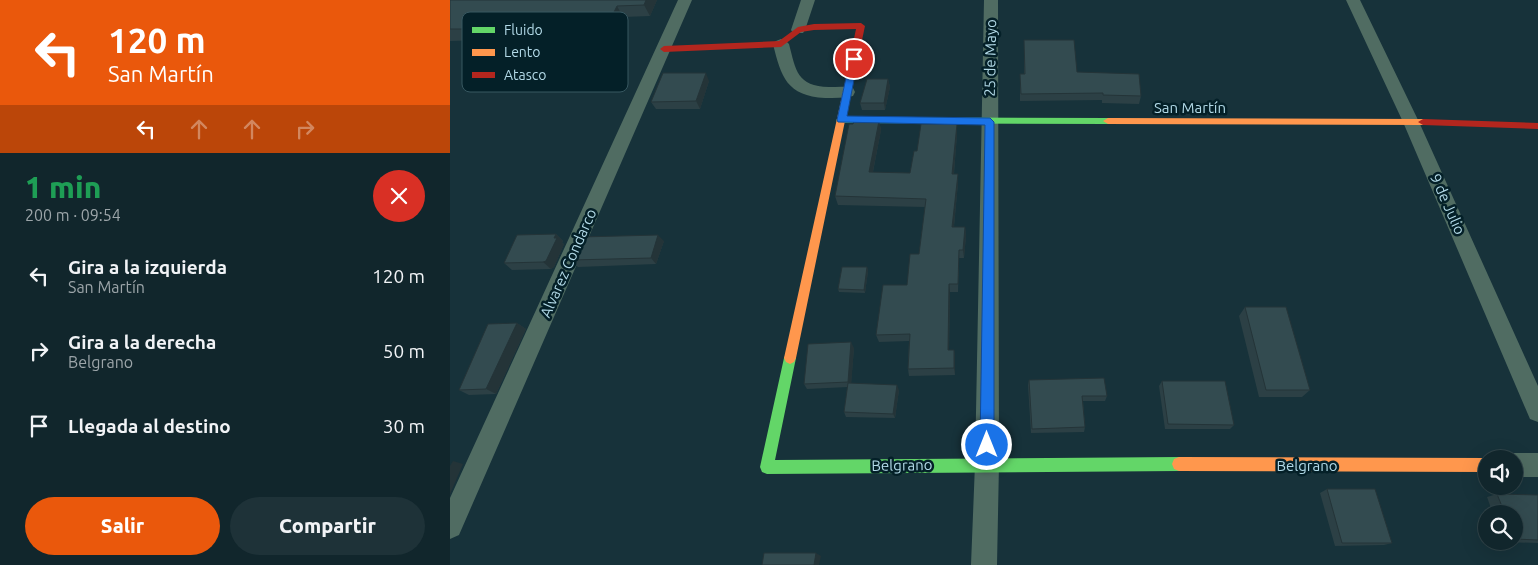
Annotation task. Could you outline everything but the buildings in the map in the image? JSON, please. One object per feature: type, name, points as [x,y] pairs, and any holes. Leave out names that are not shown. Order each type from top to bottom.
[{"type":"street","name":"Alvarez Condarco","points":[[450,526],[685,0]]},
{"type":"street","points":[[664,48],[781,44],[798,30],[808,0]]},
{"type":"street","name":"25 de Mayo","points":[[984,565],[987,464],[991,0]]},
{"type":"street","name":"9 de Julio","points":[[1352,0],[1411,122],[1538,411]]},
{"type":"street","name":"Belgrano","points":[[798,30],[814,27],[861,26],[767,466],[987,464],[1478,465]]},
{"type":"street","points":[[781,44],[787,71],[798,86],[816,93],[847,92]]},
{"type":"street","name":"San Martín","points":[[841,120],[1411,122],[1538,126]]},
{"type":"street","points":[[1523,465],[1538,465]]},
{"type":"traffic: fast","points":[[841,120],[1108,121]]},
{"type":"traffic: fast","points":[[790,358],[767,467],[1179,464]]},
{"type":"traffic: slow","points":[[790,358],[848,87]]},
{"type":"traffic: slow","points":[[1108,121],[1423,122]]},
{"type":"traffic: slow","points":[[1179,464],[1478,465]]},
{"type":"traffic: jam","points":[[664,49],[781,44],[798,30],[814,27],[861,26],[848,87]]},
{"type":"traffic: jam","points":[[1423,122],[1538,126]]},
{"type":"route","points":[[854,59],[841,120],[990,122],[987,445]]}]
